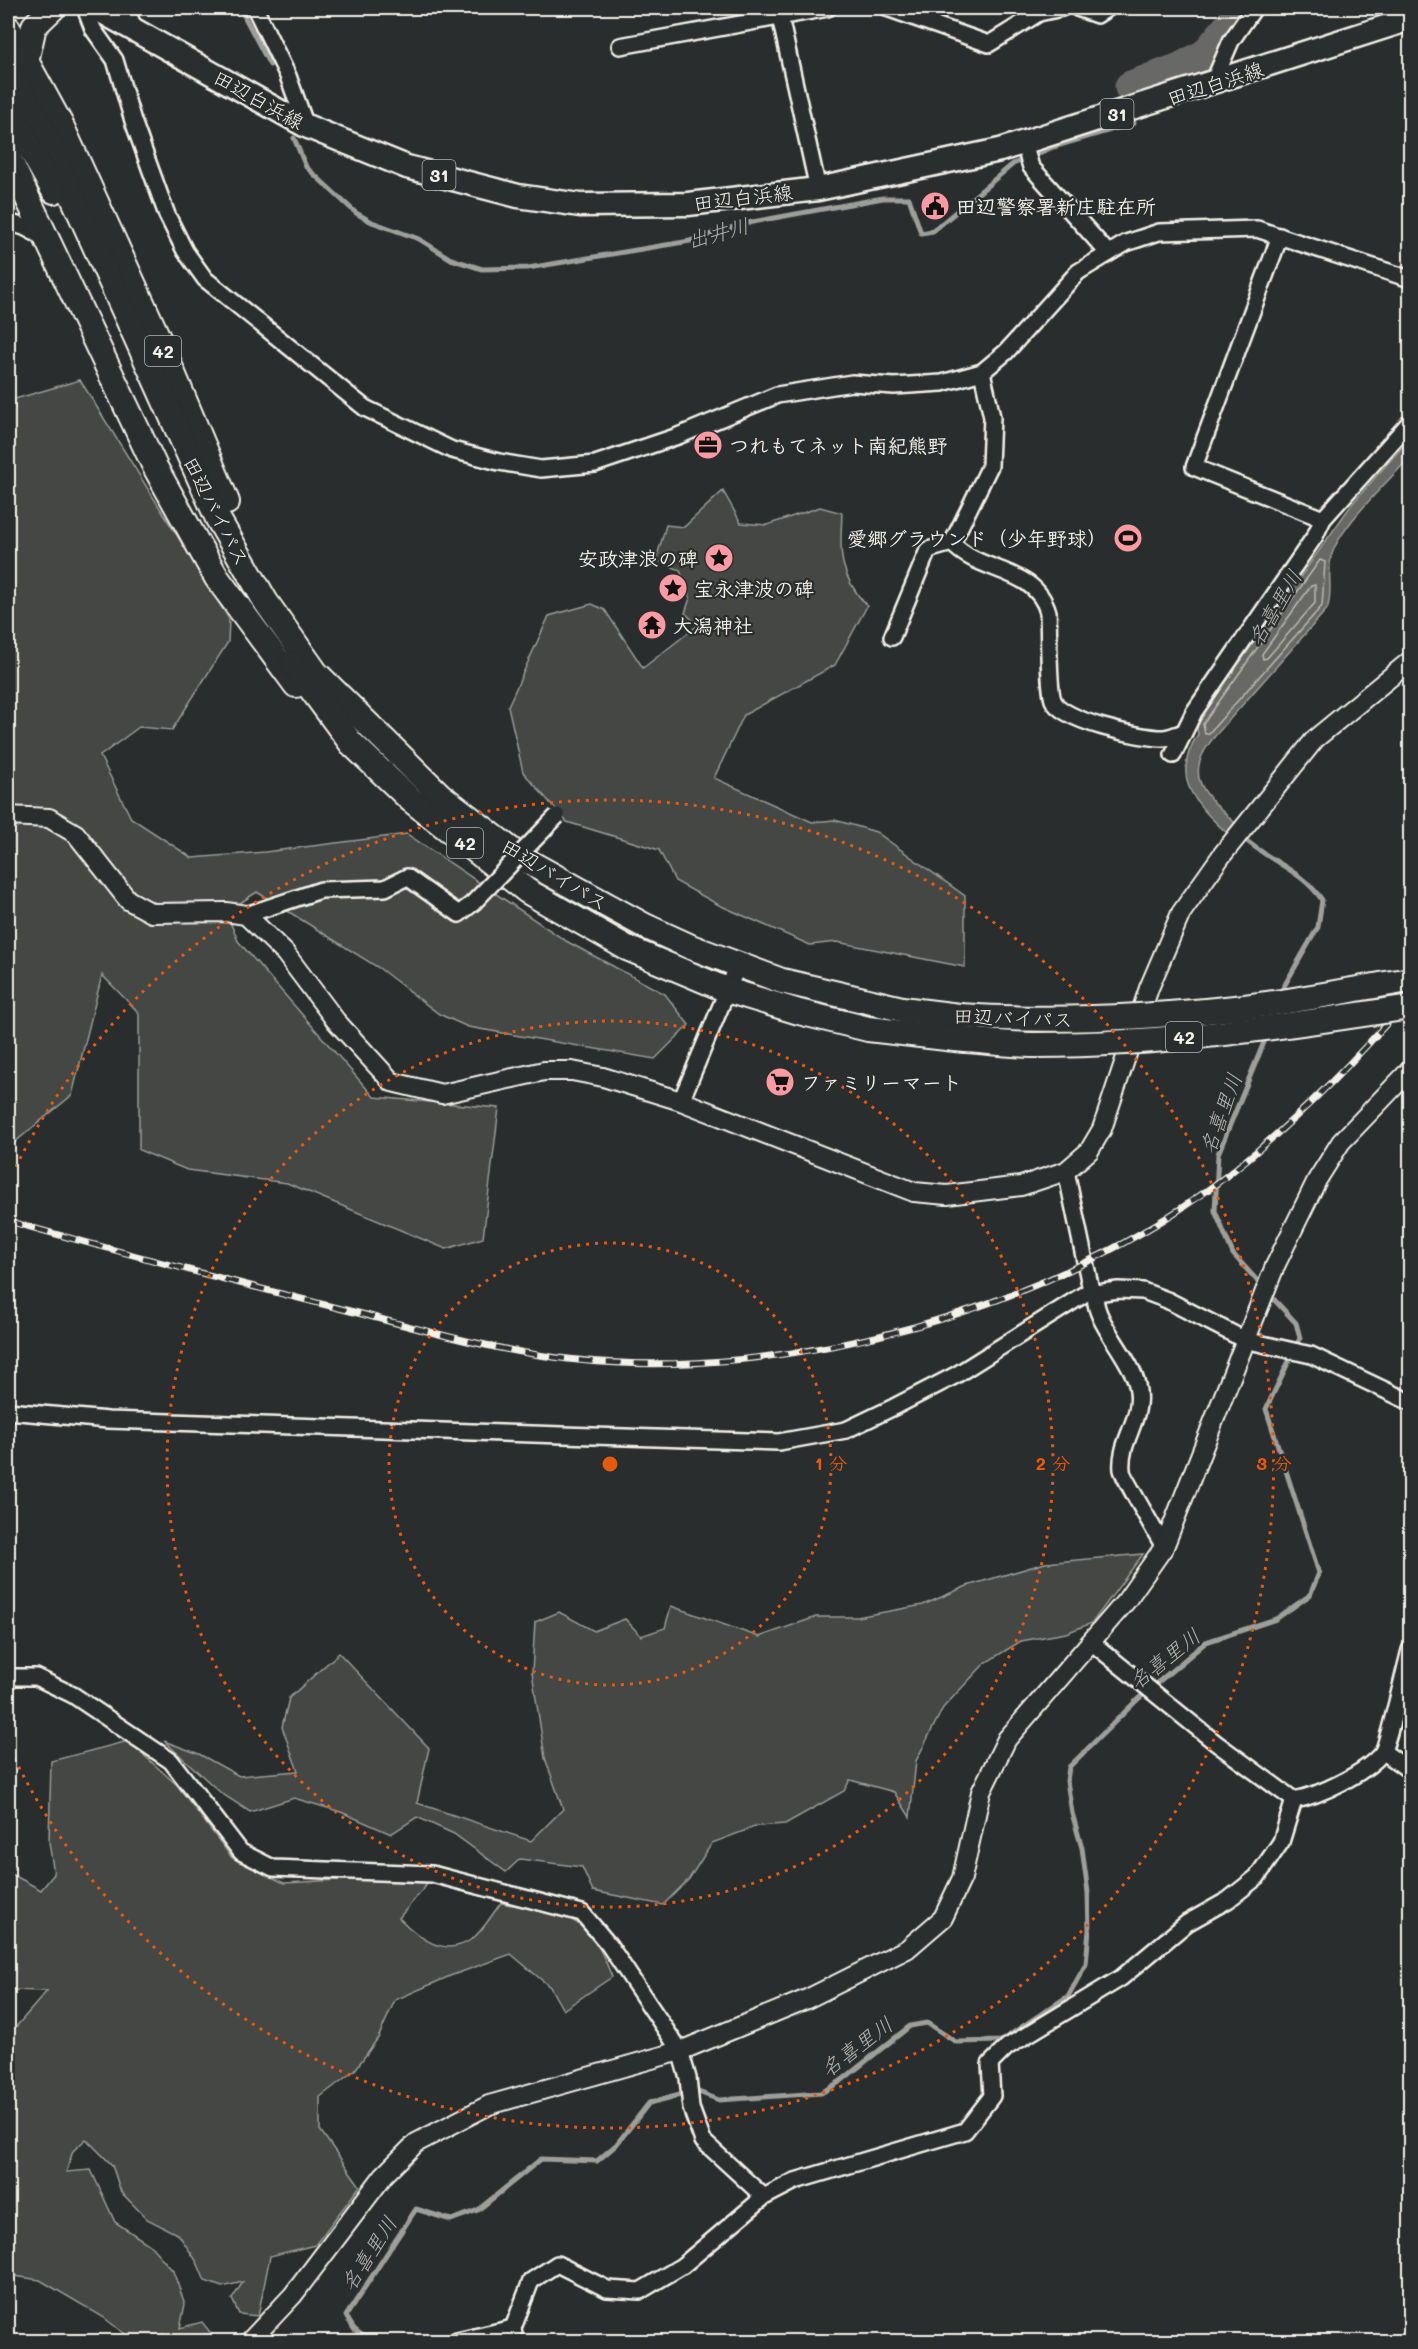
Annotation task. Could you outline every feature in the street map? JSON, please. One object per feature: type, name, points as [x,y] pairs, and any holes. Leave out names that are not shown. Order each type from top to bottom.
[{"type":"highway","points":[[17,65],[34,26],[53,8]]},
{"type":"highway","name":"42","points":[[8,28],[17,65],[61,125],[118,249],[234,520],[301,629],[316,673]]},
{"type":"highway","name":"田辺バイパス","points":[[17,65],[159,411],[266,602],[316,673],[440,795],[523,860],[645,926],[782,981],[902,1009],[957,1027],[1035,1045],[1115,1043],[1286,1026],[1410,1007]]},
{"type":"highway","name":"田辺バイパス","points":[[8,109],[52,188],[235,576],[312,693],[351,743],[411,800],[527,891],[627,948],[727,990],[868,1029],[957,1027],[1027,1020],[1086,1020],[1237,1008],[1410,980]]},
{"type":"highway","name":"42","points":[[8,157],[155,466],[217,579],[263,644],[309,701],[351,743]]},
{"type":"main road","name":"田辺白浜線","points":[[95,8],[306,126],[407,167],[518,196],[580,205],[688,204],[818,189],[1024,144],[1410,19]]},
{"type":"street","points":[[85,8],[93,29],[116,60],[133,121],[167,215],[185,251],[205,279],[365,408],[452,450],[499,462],[541,469],[595,464],[678,436],[777,395],[852,383],[894,386],[942,383],[982,372],[1006,352],[1078,272],[1126,243],[1159,232],[1257,229],[1410,279]]},
{"type":"street","points":[[125,8],[136,31]]},
{"type":"street","points":[[255,8],[288,76],[306,126]]},
{"type":"street","points":[[620,46],[778,13],[828,8]]},
{"type":"street","points":[[887,8],[988,44],[1039,13],[1062,8]]},
{"type":"street","points":[[1077,8],[1096,15],[1108,8]]},
{"type":"street","points":[[1213,83],[1231,41],[1254,8]]},
{"type":"street","points":[[778,13],[818,189]]},
{"type":"street","points":[[1024,144],[1031,167],[1108,253]]},
{"type":"street","points":[[8,222],[45,238]]},
{"type":"street","points":[[1280,236],[1194,467],[1323,519]]},
{"type":"street","points":[[892,637],[928,550],[952,543],[990,466],[992,417],[982,372]]},
{"type":"street","points":[[1173,755],[1181,733],[1315,536],[1323,519],[1410,422]]},
{"type":"street","points":[[952,543],[970,558],[1026,581],[1044,600],[1048,612],[1053,699],[1062,712],[1076,719],[1146,736],[1166,738],[1181,733]]},
{"type":"street","points":[[246,915],[285,953],[336,1021],[392,1082],[442,1094],[544,1071],[572,1071],[603,1077],[681,1101],[914,1192],[947,1195],[1021,1186],[1066,1171],[1089,1151],[1102,1129],[1149,988],[1181,913],[1226,850],[1315,739],[1410,661]]},
{"type":"street","points":[[8,816],[49,818],[76,834],[128,900],[152,913],[226,912],[246,915],[321,891],[385,888],[407,877],[459,914],[473,903],[557,816]]},
{"type":"street","points":[[681,1101],[738,965]]},
{"type":"street","points":[[249,2342],[293,2295],[384,2175],[416,2143],[489,2105],[680,2051],[807,1999],[897,1954],[943,1918],[962,1878],[981,1792],[1007,1739],[1126,1601],[1164,1546],[1258,1306],[1317,1180],[1341,1142],[1410,1070]]},
{"type":"street","points":[[1066,1171],[1095,1300],[1104,1322],[1129,1364],[1137,1383],[1140,1407],[1123,1454],[1122,1472],[1164,1546]]},
{"type":"street","points":[[8,1411],[108,1420],[779,1442],[846,1430],[956,1375],[1094,1292],[1118,1290],[1143,1291],[1167,1300],[1245,1340],[1311,1355],[1410,1402]]},
{"type":"street","points":[[1091,1642],[1216,1743],[1294,1800],[1309,1798],[1343,1782],[1384,1752],[1410,1650]]},
{"type":"street","points":[[8,1677],[36,1677],[73,1695],[171,1761],[241,1852],[273,1868],[432,1874],[582,1913],[609,1945],[680,2051],[688,2078],[692,2108],[703,2141],[764,2197]]},
{"type":"street","points":[[1384,1752],[1410,1771]]},
{"type":"street","points":[[453,2342],[514,2335],[531,2281],[557,2264],[607,2289],[640,2291],[682,2266],[764,2197],[795,2181],[965,2131],[992,2096],[990,2064],[1007,2047],[1121,1978],[1187,1923],[1228,1900],[1257,1877],[1281,1842],[1294,1800]]},
{"type":"shaded area","points":[[80,380],[229,619],[228,642],[172,730],[139,727],[100,756],[131,818],[192,858],[265,852],[407,834],[566,941],[665,994],[689,1025],[655,1059],[468,1027],[439,1014],[379,968],[257,892],[226,912],[238,941],[374,1097],[499,1108],[483,1238],[446,1249],[287,1183],[187,1170],[139,1150],[139,1013],[102,975],[72,1095],[10,1146],[8,1145],[8,401]]},
{"type":"shaded area","points":[[723,491],[741,523],[767,525],[820,507],[842,513],[843,562],[851,584],[867,606],[835,665],[744,715],[714,778],[812,822],[835,820],[876,832],[965,896],[965,967],[837,942],[810,945],[719,905],[675,881],[659,850],[567,822],[523,772],[508,706],[549,616],[592,604],[605,610],[643,668],[698,625],[685,613],[690,598],[680,570],[656,560],[666,525],[684,527]]},
{"type":"shaded area","points":[[1143,1554],[1092,1623],[1066,1633],[1021,1641],[985,1663],[943,1708],[916,1761],[910,1817],[894,1792],[850,1780],[844,1791],[785,1824],[757,1826],[712,1843],[689,1879],[663,1905],[593,1891],[582,1867],[520,1859],[506,1872],[454,1834],[417,1817],[391,1834],[341,1812],[294,1798],[250,1812],[221,1793],[164,1741],[199,1754],[239,1776],[298,1771],[282,1727],[289,1698],[339,1653],[429,1748],[417,1803],[531,1841],[563,1809],[545,1758],[532,1672],[535,1622],[559,1612],[594,1631],[625,1619],[641,1636],[665,1628],[671,1606],[759,1637],[816,1617],[857,1617],[923,1605],[967,1586],[1045,1563]]},
{"type":"shaded area","points":[[128,1741],[177,1785],[232,1858],[284,1883],[356,1879],[428,1883],[399,1918],[423,1938],[442,1946],[462,1945],[472,1939],[484,1927],[501,1903],[560,1915],[577,1923],[589,1933],[599,1947],[612,1977],[563,2010],[550,1987],[511,1954],[450,1976],[395,2000],[378,2038],[355,2070],[320,2097],[320,2130],[360,2186],[315,2245],[270,2256],[258,2316],[239,2314],[232,2299],[243,2282],[222,2287],[205,2281],[197,2262],[179,2235],[147,2219],[121,2192],[112,2165],[86,2139],[73,2151],[66,2172],[91,2170],[115,2222],[150,2245],[173,2271],[185,2304],[180,2328],[202,2322],[217,2341],[166,2341],[163,2334],[158,2341],[134,2341],[103,2317],[40,2280],[8,2275],[8,2089],[13,2087],[8,2081],[8,2036],[47,1991],[8,1990],[8,1872],[41,1890],[54,1874],[49,1842],[51,1761]]},
{"type":"water","points":[[1410,438],[1410,457],[1367,503],[1337,542],[1330,561],[1330,596],[1327,609],[1215,736],[1199,763],[1198,774],[1201,785],[1237,825],[1229,835],[1197,801],[1186,778],[1186,764],[1198,734],[1196,724],[1352,504]]},
{"type":"waterway","name":"出井川","points":[[240,8],[270,65]]},
{"type":"waterway","name":"出井川","points":[[1131,87],[1180,69],[1206,55],[1245,8]]},
{"type":"waterway","name":"出井川","points":[[294,138],[306,167],[356,213],[372,222],[419,239],[451,259],[482,269],[528,268],[690,241],[747,223],[883,198],[909,198],[921,233],[933,231],[1013,164],[1053,147],[1134,123]]},
{"type":"waterway","name":"名喜里川","points":[[1241,836],[1295,873],[1322,900],[1318,927],[1279,995]]},
{"type":"waterway","name":"名喜里川","points":[[1262,1286],[1233,1254],[1215,1211],[1218,1154],[1267,1035]]},
{"type":"waterway","name":"名喜里川","points":[[370,2342],[354,2329],[346,2316],[416,2209],[451,2220],[478,2210],[541,2159],[597,2161],[616,2145],[649,2103],[696,2091],[719,2100],[821,2093],[841,2081],[910,2026],[927,2023],[956,2042],[1001,2041],[1068,1996],[1086,1964],[1089,1930],[1088,1893],[1082,1848],[1072,1813],[1067,1781],[1069,1767],[1138,1699],[1206,1642],[1276,1619],[1310,1595],[1319,1573],[1266,1409],[1300,1338],[1296,1323],[1268,1293]]},
{"type":"railway","points":[[8,1221],[436,1333],[489,1346],[541,1355],[568,1359],[652,1364],[739,1360],[827,1347],[915,1326],[1001,1298],[1084,1263],[1160,1222],[1229,1174],[1278,1133],[1346,1067],[1410,997]]},
{"type":"place","name":"田辺警察署新庄駐在所","points":[[935,206]]},
{"type":"place","name":"つれもてネット南紀熊野","points":[[708,445]]},
{"type":"place","name":"愛郷グラウンド（少年野球）","points":[[1128,538]]},
{"type":"place","name":"安政津浪の碑","points":[[719,558]]},
{"type":"place","name":"宝永津波の碑","points":[[673,588]]},
{"type":"place","name":"大潟神社","points":[[652,625]]},
{"type":"place","name":"ファミリーマート","points":[[780,1082]]}]
